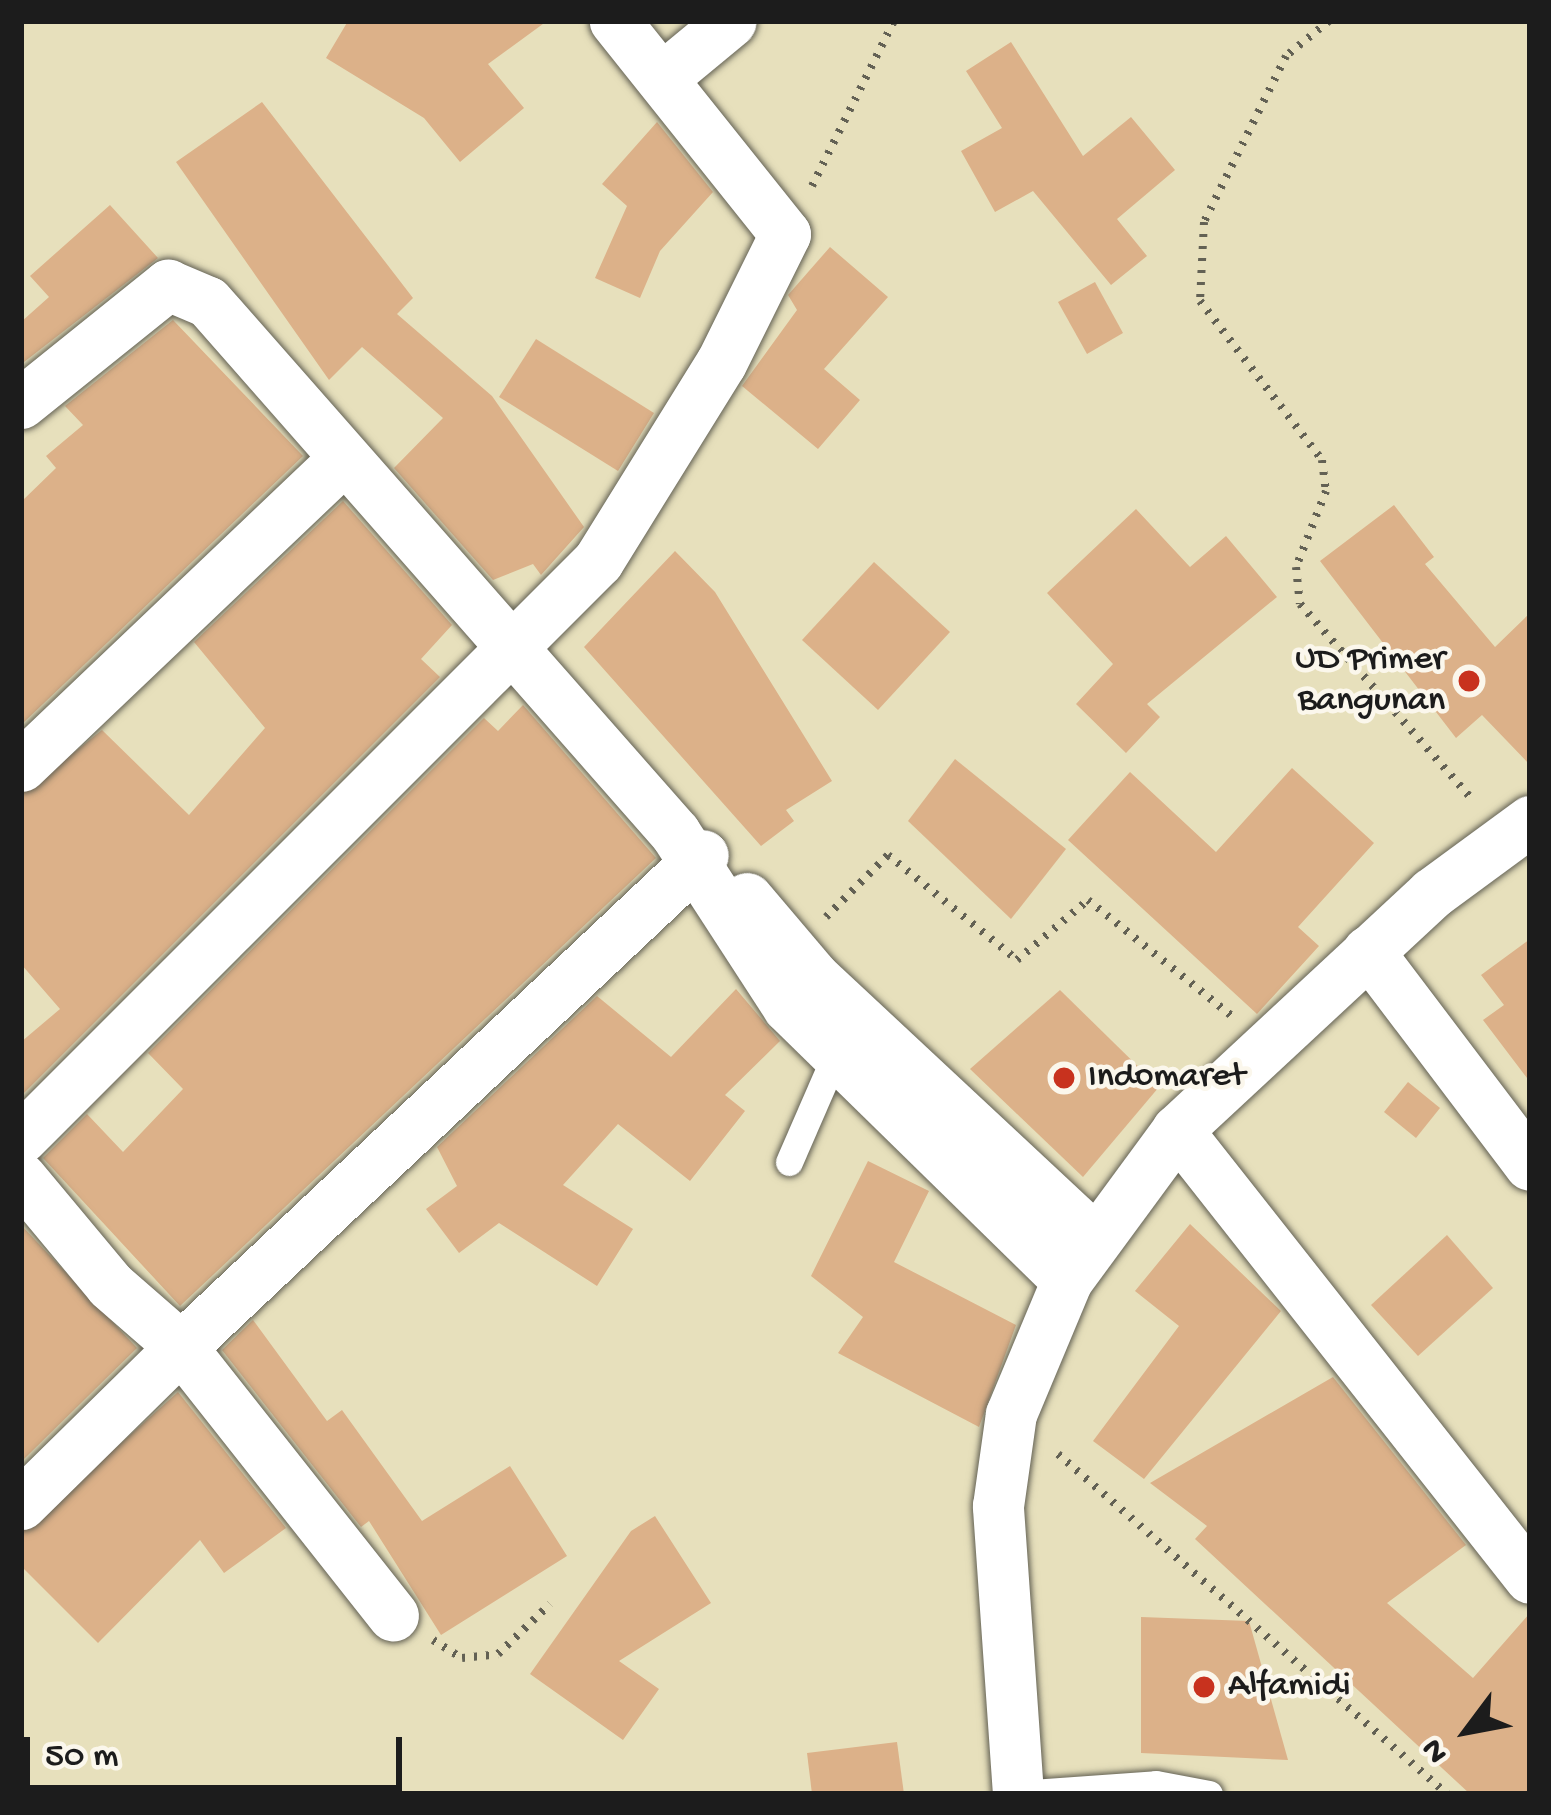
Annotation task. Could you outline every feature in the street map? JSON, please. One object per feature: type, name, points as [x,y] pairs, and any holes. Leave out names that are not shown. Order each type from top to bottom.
[{"type":"street","points":[[21,1138],[605,553],[785,234],[615,21]]},
{"type":"street","points":[[662,78],[731,21]]},
{"type":"street","points":[[21,403],[179,283],[513,646],[849,1038],[1081,1260]]},
{"type":"street","points":[[21,766],[344,458]]},
{"type":"street","points":[[1018,1794],[998,1506],[1011,1414],[1081,1260],[1177,1130],[1270,1048],[1368,951],[1518,829]]},
{"type":"street","points":[[21,1504],[695,855]]},
{"type":"street","points":[[1368,951],[1530,1166]]},
{"type":"street","points":[[1177,1130],[1530,1578]]},
{"type":"street","points":[[21,1178],[110,1285],[181,1347],[393,1615]]},
{"type":"lane","points":[[789,1162],[849,1038]]},
{"type":"lane","points":[[1018,1794],[1156,1784],[1209,1794]]},
{"type":"path","points":[[785,234],[894,21]]},
{"type":"path","points":[[1330,21],[1286,56],[1204,222],[1200,301],[1322,460],[1326,491],[1296,567],[1300,604],[1518,829]]},
{"type":"path","points":[[799,979],[888,855],[1017,960],[1088,900],[1102,905],[1270,1048]]},
{"type":"path","points":[[1011,1414],[1447,1794]]},
{"type":"path","points":[[393,1615],[462,1658],[499,1654],[550,1604]]},
{"type":"building","points":[[348,21],[547,21],[488,64],[524,108],[460,162],[424,118],[326,58]]},
{"type":"building","points":[[1011,42],[1083,156],[1131,117],[1175,170],[1117,219],[1147,256],[1111,285],[1033,191],[995,212],[961,151],[1002,128],[966,71]]},
{"type":"building","points":[[262,102],[413,298],[397,314],[492,396],[584,527],[541,575],[533,564],[493,580],[394,468],[443,418],[362,347],[329,380],[176,162]]},
{"type":"building","points":[[657,122],[713,192],[660,251],[640,298],[595,278],[627,206],[602,184]]},
{"type":"building","points":[[110,205],[158,258],[24,362],[21,322],[49,297],[30,276]]},
{"type":"building","points":[[830,247],[888,297],[824,369],[860,400],[818,449],[742,386],[797,310],[788,295]]},
{"type":"building","points":[[1095,282],[1123,333],[1087,354],[1058,302]]},
{"type":"building","points":[[173,320],[303,456],[21,725],[21,502],[56,468],[46,456],[83,425],[65,406]]},
{"type":"building","points":[[536,339],[654,413],[618,471],[499,397]]},
{"type":"building","points":[[343,501],[452,625],[421,659],[440,677],[21,1096],[21,1042],[60,1009],[21,964],[21,795],[102,730],[189,815],[265,728],[194,642]]},
{"type":"building","points":[[1394,505],[1434,557],[1425,564],[1495,647],[1530,613],[1530,765],[1482,715],[1456,738],[1320,561]]},
{"type":"building","points":[[1136,509],[1190,567],[1226,536],[1277,597],[1147,704],[1160,717],[1126,753],[1076,704],[1113,664],[1047,593]]},
{"type":"building","points":[[675,551],[715,592],[832,781],[786,810],[794,821],[761,846],[584,647]]},
{"type":"building","points":[[874,562],[950,632],[878,710],[802,640]]},
{"type":"building","points":[[523,705],[656,858],[180,1306],[43,1158],[87,1114],[123,1152],[183,1089],[148,1053],[484,718],[498,731]]},
{"type":"building","points":[[955,759],[1066,849],[1011,919],[908,821]]},
{"type":"building","points":[[1292,768],[1374,843],[1298,927],[1319,946],[1257,1014],[1068,840],[1130,772],[1216,852]]},
{"type":"building","points":[[1530,939],[1530,1082],[1483,1020],[1504,1005],[1481,975]]},
{"type":"building","points":[[736,989],[780,1041],[725,1095],[745,1111],[690,1181],[618,1124],[563,1185],[633,1229],[597,1286],[499,1223],[459,1253],[426,1209],[457,1186],[437,1147],[597,996],[671,1057]]},
{"type":"building","name":"Indomaret","points":[[1060,990],[1159,1087],[1083,1177],[970,1069]]},
{"type":"building","points":[[1408,1082],[1440,1108],[1416,1138],[1384,1112]]},
{"type":"building","points":[[868,1161],[929,1191],[894,1262],[1016,1325],[979,1427],[838,1353],[863,1317],[811,1276]]},
{"type":"building","points":[[1190,1224],[1281,1311],[1144,1479],[1093,1441],[1179,1326],[1135,1291]]},
{"type":"building","points":[[21,1225],[137,1348],[21,1462]]},
{"type":"building","points":[[1447,1235],[1493,1288],[1418,1356],[1371,1305]]},
{"type":"building","points":[[253,1320],[327,1421],[342,1410],[422,1521],[510,1466],[567,1556],[441,1635],[369,1521],[361,1527],[222,1350]]},
{"type":"building","points":[[1333,1377],[1466,1545],[1387,1603],[1473,1678],[1530,1613],[1530,1794],[1470,1794],[1195,1539],[1207,1526],[1150,1483]]},
{"type":"building","points":[[178,1392],[286,1528],[224,1573],[200,1540],[98,1643],[21,1566],[21,1533]]},
{"type":"building","points":[[655,1516],[711,1603],[619,1661],[659,1689],[623,1740],[530,1674],[631,1531]]},
{"type":"building","name":"Alfamidi","points":[[1141,1617],[1249,1621],[1288,1760],[1141,1753]]},
{"type":"building","points":[[897,1742],[904,1794],[812,1794],[807,1753]]},
{"type":"place","name":"UD Primer Bangunan","points":[[1469,681]]},
{"type":"place","name":"Indomaret","points":[[1064,1078]]},
{"type":"place","name":"Alfamidi","points":[[1204,1687]]}]
